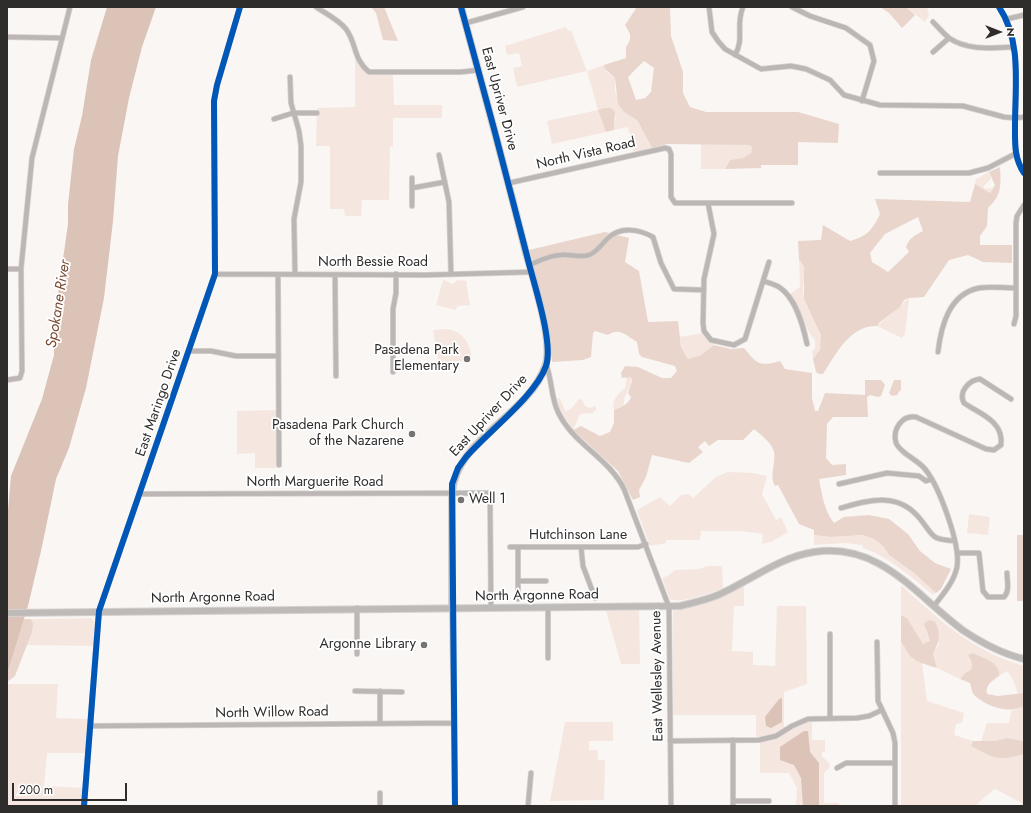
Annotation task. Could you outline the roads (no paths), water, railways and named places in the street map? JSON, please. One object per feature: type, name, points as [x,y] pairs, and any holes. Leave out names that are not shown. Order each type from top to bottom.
[{"type":"main road","name":"East Upriver Drive","points":[[452,608],[452,493],[455,474],[462,463],[534,388],[546,364],[547,343],[509,183],[461,7]]},
{"type":"main road","name":"North Argonne Road","points":[[7,613],[357,608],[669,607],[708,599],[793,557],[824,551],[859,555],[878,563],[899,575],[964,631],[983,642],[1024,659]]},
{"type":"street","points":[[7,380],[20,378],[22,371],[21,269],[32,158],[70,7]]},
{"type":"street","name":"East Maringo Drive","points":[[84,806],[99,611],[190,351],[215,274],[214,101],[217,85],[240,7]]},
{"type":"street","points":[[316,7],[347,30],[356,57],[362,66],[369,72],[439,73],[478,70]]},
{"type":"street","points":[[466,23],[523,7]]},
{"type":"street","points":[[709,7],[712,32],[725,49],[761,69],[791,66],[818,74],[830,80],[844,94],[862,101],[880,105],[963,106],[1015,118],[1024,116]]},
{"type":"street","points":[[736,55],[740,46],[738,23],[743,7]]},
{"type":"street","points":[[792,7],[810,16],[846,28],[870,45],[874,61],[862,101]]},
{"type":"street","points":[[999,7],[1006,19],[1014,47],[1015,154],[1024,173]]},
{"type":"street","points":[[1006,19],[1024,15]]},
{"type":"street","points":[[933,22],[949,38],[963,45],[976,48],[1014,47]]},
{"type":"street","points":[[7,37],[62,38]]},
{"type":"street","points":[[933,52],[949,38]]},
{"type":"street","points":[[290,77],[293,113],[299,131],[301,146],[300,182],[294,220],[295,274]]},
{"type":"street","points":[[274,120],[293,113],[317,113]]},
{"type":"street","name":"North Vista Road","points":[[509,183],[665,148],[669,149],[671,154],[671,198],[673,201],[708,203]]},
{"type":"street","points":[[880,173],[969,173],[988,168],[1015,154]]},
{"type":"street","points":[[439,155],[450,208],[451,274]]},
{"type":"street","points":[[412,178],[412,206]]},
{"type":"street","points":[[412,188],[445,182]]},
{"type":"street","points":[[770,262],[746,339],[740,343],[728,344],[718,342],[707,336],[703,323],[705,270],[714,234],[708,203],[792,203]]},
{"type":"street","points":[[1014,324],[1016,288],[1016,223],[1017,216],[1024,206]]},
{"type":"street","points":[[529,265],[561,254],[582,256],[590,255],[595,252],[609,237],[615,234],[635,230],[653,237],[661,263],[674,289],[704,290]]},
{"type":"street","points":[[7,269],[21,269]]},
{"type":"street","name":"North Bessie Road","points":[[215,274],[451,274],[531,272]]},
{"type":"street","points":[[335,274],[336,376]]},
{"type":"street","points":[[393,372],[392,309],[396,293],[396,274]]},
{"type":"street","points":[[278,275],[279,465]]},
{"type":"street","points":[[764,281],[779,287],[789,299],[803,325],[807,344]]},
{"type":"street","points":[[938,352],[940,334],[950,309],[956,300],[966,292],[979,288],[1016,288]]},
{"type":"street","points":[[190,351],[211,351],[236,356],[278,356]]},
{"type":"street","name":"East Wellesley Avenue","points":[[546,364],[558,412],[578,440],[616,475],[629,500],[669,607],[670,806]]},
{"type":"street","points":[[934,606],[954,576],[958,554],[947,516],[932,479],[916,459],[899,447],[896,438],[899,425],[909,416],[916,417],[986,449],[994,450],[1001,445],[1002,438],[998,427],[992,420],[964,403],[961,398],[962,392],[971,382],[980,379],[1011,399]]},
{"type":"street","points":[[839,484],[887,473],[919,476],[926,481],[932,479]]},
{"type":"street","name":"North Marguerite Road","points":[[139,494],[490,493],[492,608]]},
{"type":"street","points":[[841,508],[872,500],[892,501],[901,504],[920,519],[931,536],[936,539],[955,541]]},
{"type":"street","name":"Hutchinson Lane","points":[[510,548],[638,546],[646,544]]},
{"type":"street","points":[[581,547],[583,566],[595,598]]},
{"type":"street","points":[[518,548],[518,599]]},
{"type":"street","points":[[958,554],[979,553],[983,591],[988,597],[1006,596],[1008,590],[1006,573]]},
{"type":"street","points":[[518,581],[546,581]]},
{"type":"street","points":[[548,607],[548,658]]},
{"type":"street","points":[[357,608],[357,654]]},
{"type":"street","name":"East Upriver Drive","points":[[452,608],[455,806]]},
{"type":"street","points":[[830,634],[830,718]]},
{"type":"street","points":[[876,642],[876,690],[882,710],[893,733],[895,806]]},
{"type":"street","points":[[355,691],[402,692]]},
{"type":"street","points":[[380,691],[380,723]]},
{"type":"street","points":[[670,741],[770,738],[800,721],[817,718],[863,717],[882,710]]},
{"type":"street","name":"North Willow Road","points":[[90,726],[454,723]]},
{"type":"street","points":[[733,740],[733,804],[769,801]]},
{"type":"street","points":[[837,768],[846,763],[895,763]]},
{"type":"street","points":[[528,806],[531,773]]},
{"type":"street","points":[[380,793],[380,806]]},
{"type":"water","name":"Spokane River","points":[[107,7],[156,7],[142,47],[129,98],[118,156],[113,221],[104,298],[86,388],[69,448],[56,479],[28,606],[7,675],[7,522],[11,476],[42,399],[54,355],[54,322],[68,224],[68,205],[74,149],[82,116],[91,60]]},
{"type":"water","points":[[782,698],[782,722],[771,728],[766,726],[765,717],[779,699]]},
{"type":"water","points":[[804,731],[808,731],[810,752],[819,763],[819,806],[803,806],[801,778],[794,765],[780,760],[780,747]]},
{"type":"place","name":"Pasadena Park Elementary","points":[[467,359]]},
{"type":"place","name":"Pasadena Park Church of the Nazarene","points":[[412,434]]},
{"type":"place","name":"Well 1","points":[[461,500]]},
{"type":"place","name":"Argonne Library","points":[[424,645]]}]
